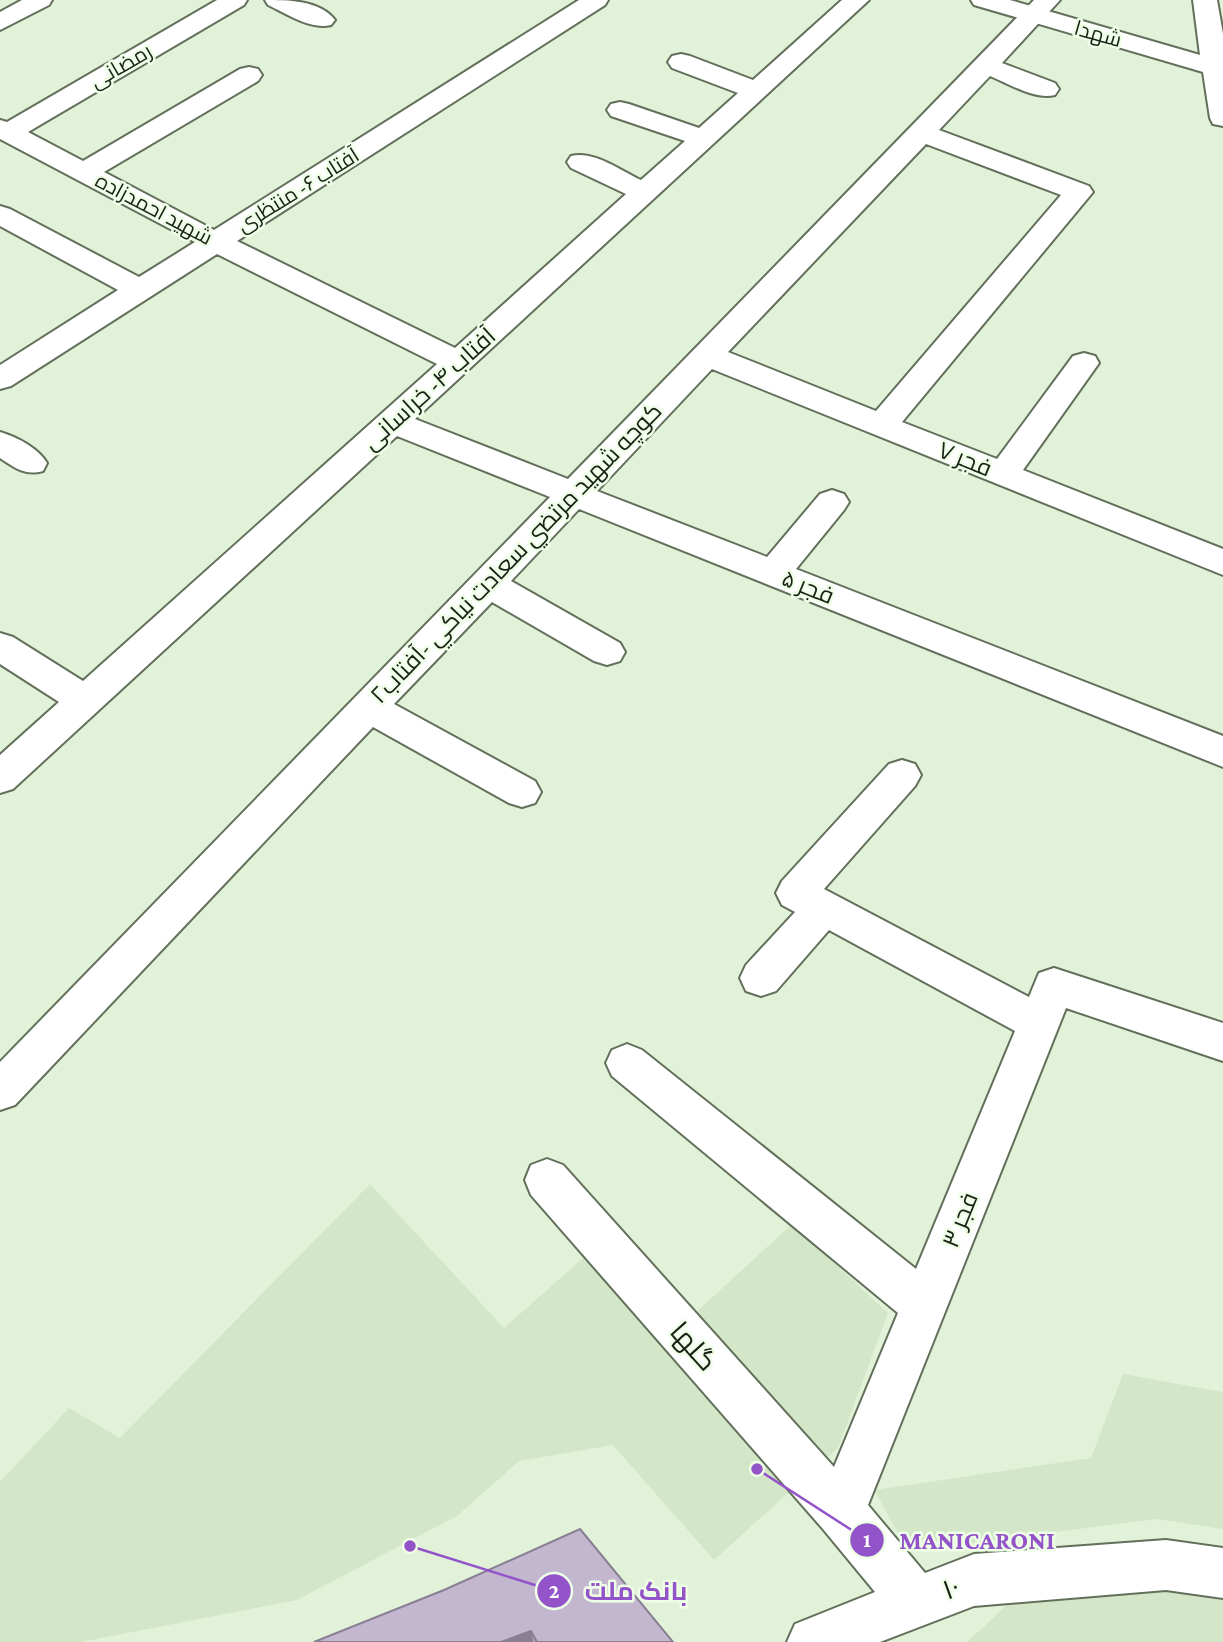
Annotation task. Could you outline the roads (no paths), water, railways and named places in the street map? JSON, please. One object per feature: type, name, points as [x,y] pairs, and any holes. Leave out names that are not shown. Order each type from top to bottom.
[{"type":"street","points":[[0,22],[40,0]]},
{"type":"street","name":"رمضانی","points":[[4,130],[234,0]]},
{"type":"street","points":[[277,0],[322,20]]},
{"type":"street","name":"آفتاب ۶- منتظری","points":[[0,379],[596,0]]},
{"type":"street","name":"آفتاب ۴- خراسانی","points":[[0,779],[857,0]]},
{"type":"street","name":"شهدا","points":[[983,0],[1040,7],[1214,67]]},
{"type":"street","points":[[1205,0],[1223,118]]},
{"type":"street","name":"كوچه شهيد مرتضي سعادت نياكي -آفتاب۲","points":[[0,1091],[1040,7]]},
{"type":"street","points":[[681,62],[757,91]]},
{"type":"street","points":[[984,65],[1046,89]]},
{"type":"street","points":[[83,172],[249,75]]},
{"type":"street","points":[[620,110],[704,139]]},
{"type":"street","name":"شهید احمدزاده","points":[[4,130],[216,242],[459,362]]},
{"type":"street","points":[[882,425],[1079,192],[920,132]]},
{"type":"street","points":[[581,162],[645,192]]},
{"type":"street","points":[[0,215],[140,290]]},
{"type":"street","name":"فجر ۷","points":[[707,355],[1223,563]]},
{"type":"street","points":[[1003,474],[1084,363]]},
{"type":"street","name":"فجر ۵","points":[[392,422],[1223,752]]},
{"type":"street","points":[[0,443],[31,463]]},
{"type":"street","points":[[773,573],[832,502]]},
{"type":"street","points":[[487,583],[607,653]]},
{"type":"street","points":[[0,646],[86,701]]},
{"type":"street","points":[[368,707],[522,792]]},
{"type":"street","points":[[902,775],[796,892],[823,909],[1040,1023]]},
{"type":"street","points":[[761,978],[823,909]]},
{"type":"street","name":"فجر ۳","points":[[841,1511],[1054,986],[1223,1042]]},
{"type":"street","points":[[628,1063],[925,1305]]},
{"type":"street","name":"گلها","points":[[547,1180],[841,1511]]},
{"type":"street","points":[[841,1511],[915,1601]]},
{"type":"street","name":"۱۰","points":[[813,1642],[974,1580],[1166,1565],[1223,1573]]},
{"type":"place","name":"MANICARONI","points":[[757,1469]]},
{"type":"place","name":"بانک ملت","points":[[410,1546]]}]
